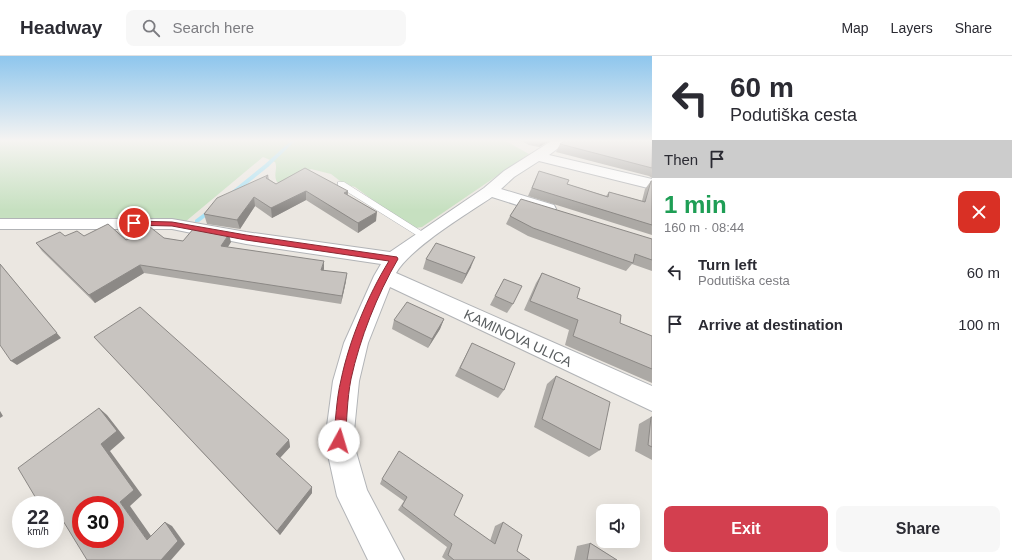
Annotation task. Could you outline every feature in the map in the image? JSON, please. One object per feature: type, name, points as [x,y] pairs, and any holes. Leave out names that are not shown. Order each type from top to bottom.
[{"type":"street","points":[[386,560],[353,496],[339,441],[346,381],[356,342],[389,268],[424,236],[525,164]]},
{"type":"street","points":[[566,164],[652,184]]},
{"type":"street","points":[[490,190],[564,214]]},
{"type":"street","name":"KAMINOVA ULICA","points":[[0,224],[172,224],[389,268],[652,399]]},
{"type":"street","points":[[0,235],[19,225]]},
{"type":"lane","points":[[341,184],[424,236]]},
{"type":"green space","points":[[0,164],[255,164],[185,222],[0,220]]},
{"type":"green space","points":[[275,164],[515,164],[422,227],[416,228],[385,209],[355,187],[344,184],[331,174],[311,169],[282,183],[277,182],[275,176]]},
{"type":"building","points":[[635,164],[652,164],[652,168]]},
{"type":"building","points":[[305,168],[348,191],[344,193],[377,212],[358,223],[306,191],[271,208],[254,197],[237,220],[204,214],[217,198],[268,175],[266,178],[276,184]]},
{"type":"building","points":[[539,171],[569,180],[567,184],[608,197],[609,192],[645,202],[652,181],[652,225],[532,188]]},
{"type":"building","points":[[521,199],[652,239],[652,260],[635,254],[633,263],[533,228],[510,216]]},
{"type":"building","points":[[108,224],[126,240],[150,227],[164,238],[183,241],[194,228],[229,234],[221,246],[324,261],[321,270],[347,273],[342,296],[140,265],[89,295],[36,243],[60,232],[65,236],[77,231],[84,236]]},
{"type":"building","points":[[436,243],[475,257],[466,274],[426,259]]},
{"type":"building","points":[[0,264],[57,333],[11,361],[0,345]]},
{"type":"building","points":[[542,273],[580,288],[577,298],[621,315],[620,323],[652,336],[652,369],[573,336],[578,320],[530,301]]},
{"type":"building","points":[[504,279],[522,286],[513,304],[495,296]]},
{"type":"building","points":[[407,302],[444,319],[432,339],[394,320]]},
{"type":"building","points":[[140,307],[289,440],[276,454],[312,487],[277,531],[94,337]]},
{"type":"building","points":[[472,343],[515,363],[504,390],[460,368]]},
{"type":"building","points":[[556,376],[610,402],[600,450],[542,419]]},
{"type":"building","points":[[99,408],[117,431],[101,444],[134,490],[124,499],[124,496],[72,496],[72,536],[64,522],[64,496],[35,496],[18,468]]},
{"type":"building","points":[[652,417],[652,447],[648,445]]},
{"type":"building","points":[[399,451],[463,495],[454,515],[495,544],[503,522],[522,535],[517,551],[530,560],[454,560],[448,555],[452,544],[402,506],[407,497],[382,479]]},
{"type":"building","points":[[124,508],[147,540],[165,522],[178,541],[161,560],[87,560],[80,548],[124,548]]},
{"type":"building","points":[[590,543],[617,560],[587,560]]},
{"type":"waterway","points":[[229,196],[269,164]]},
{"type":"waterway","points":[[197,221],[211,210]]},
{"type":"route","points":[[134,223],[172,224],[246,238],[394,259],[384,276],[356,342],[346,381],[339,441]]}]
